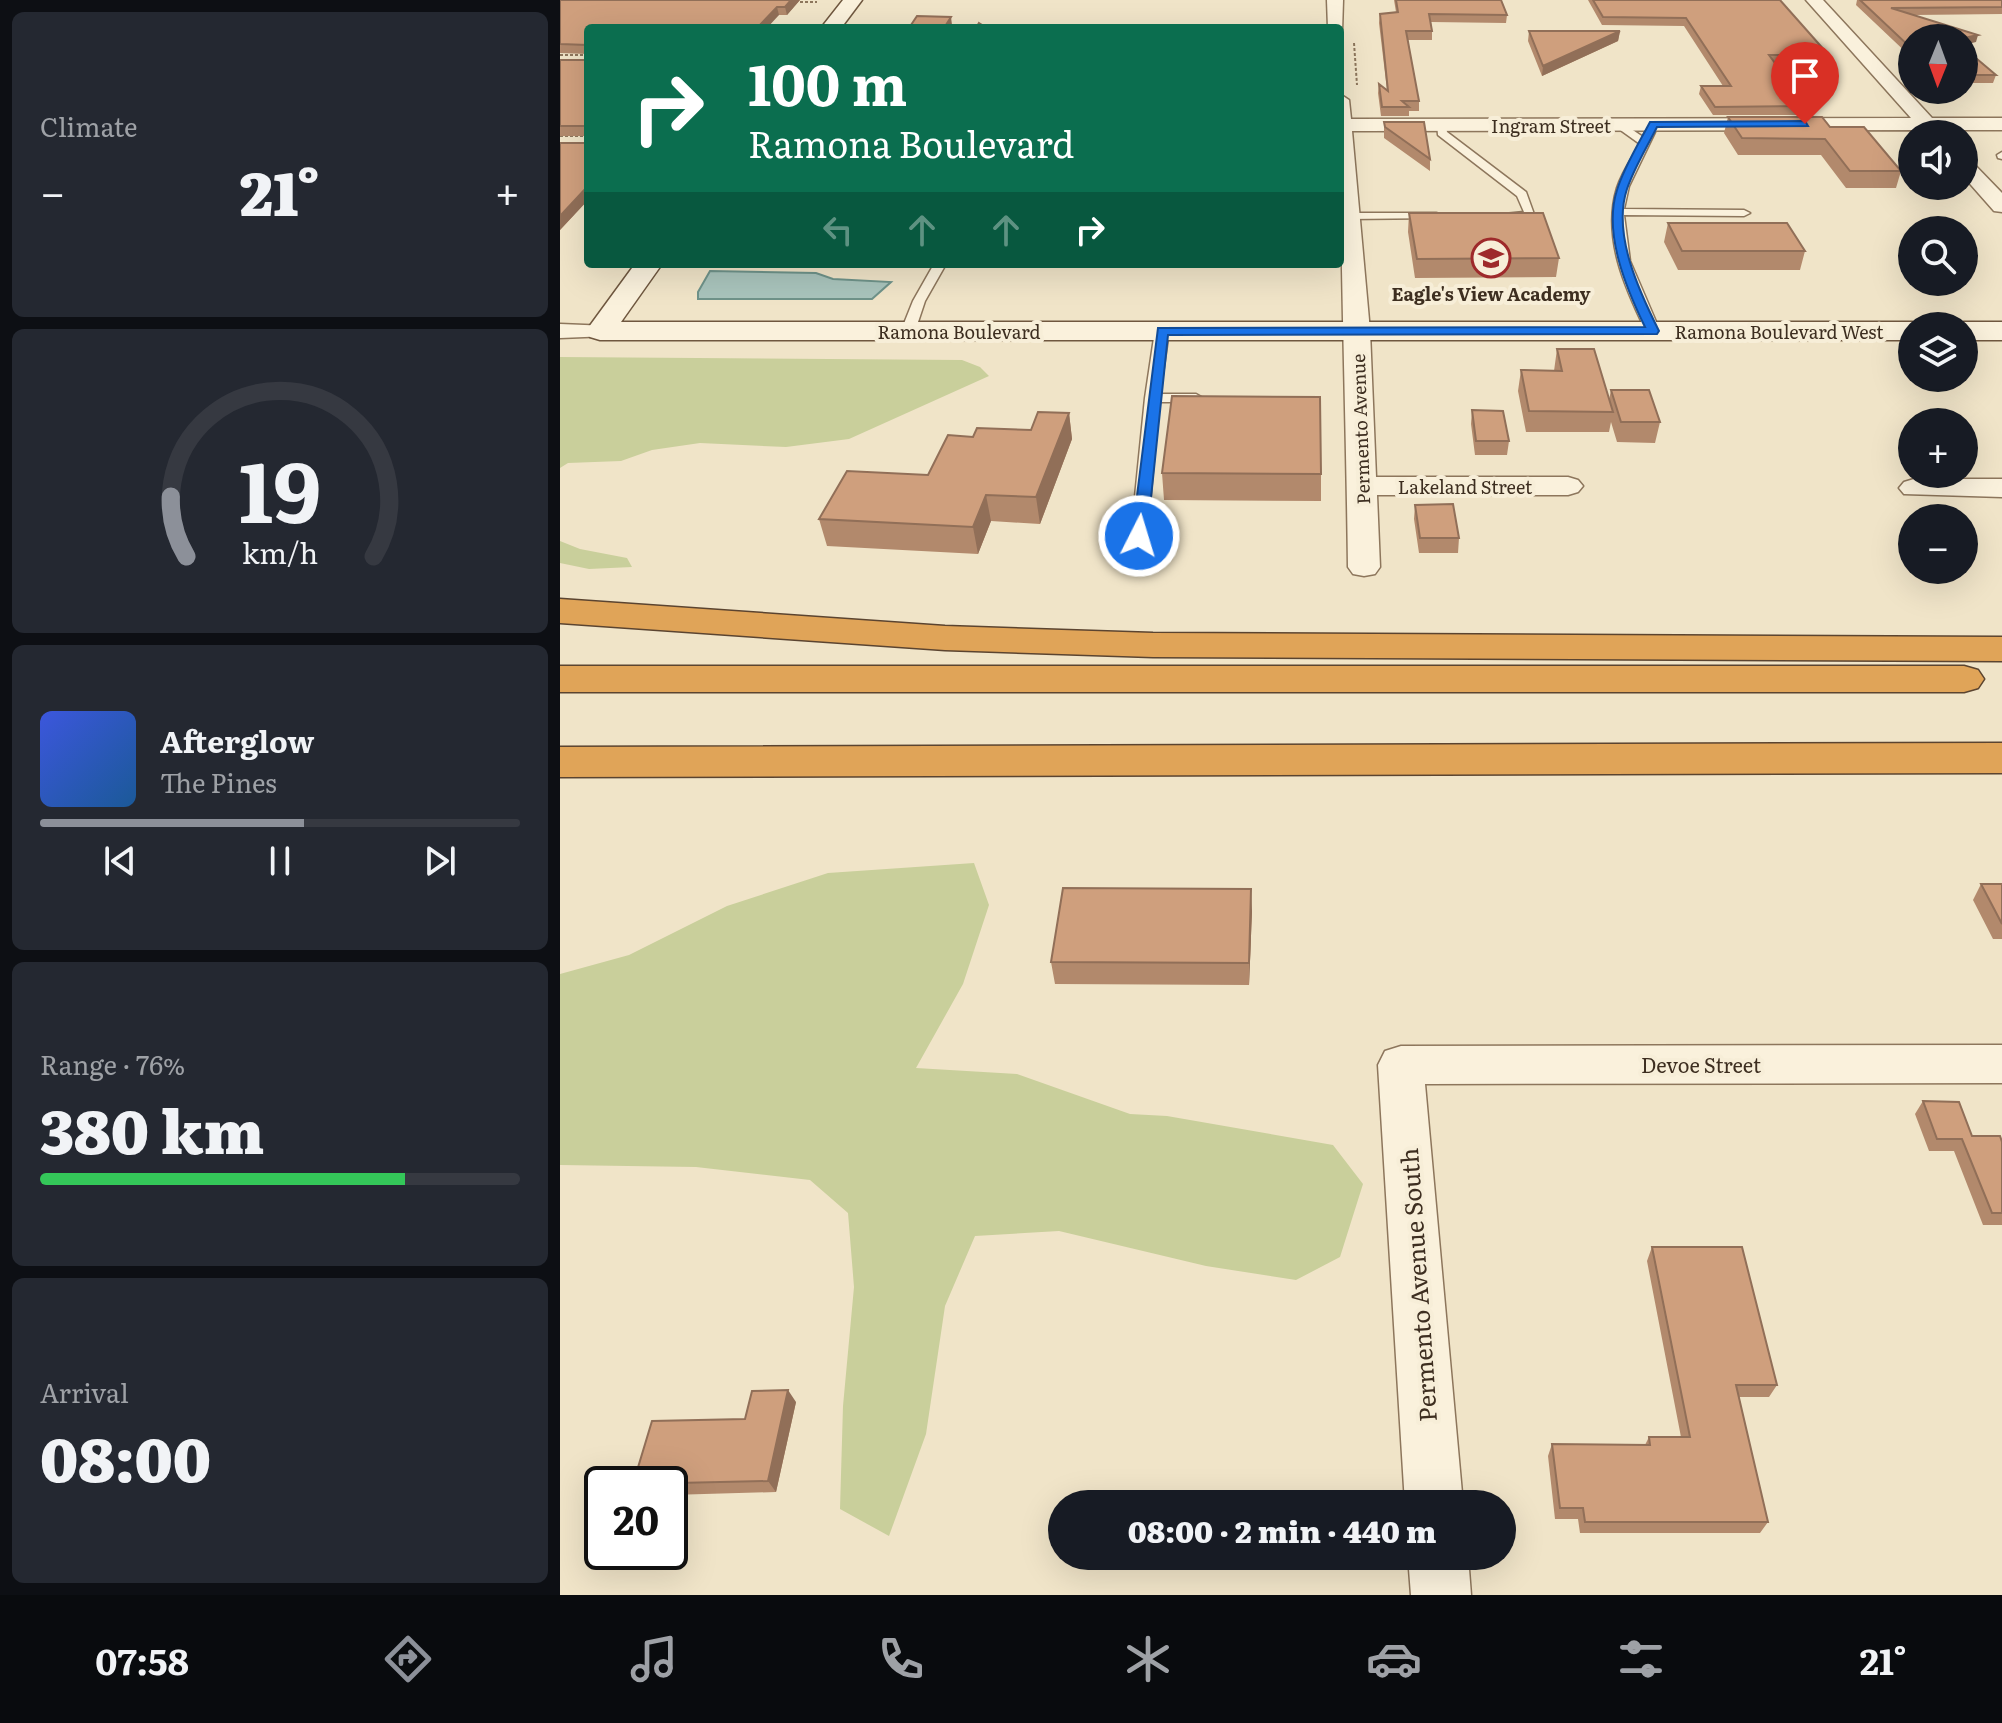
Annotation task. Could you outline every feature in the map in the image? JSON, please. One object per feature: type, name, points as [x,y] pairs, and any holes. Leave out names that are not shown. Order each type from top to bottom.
[{"type":"highway","points":[[560,611],[945,638],[1137,644],[2002,649]]},
{"type":"highway","points":[[560,679],[2002,679]]},
{"type":"highway","points":[[560,762],[2002,758]]},
{"type":"street","points":[[834,24],[853,0]]},
{"type":"street","points":[[1335,0],[1344,24]]},
{"type":"street","points":[[1814,0],[1923,120]]},
{"type":"street","name":"Ingram Street","points":[[1347,125],[1617,124],[1650,134],[1898,130]]},
{"type":"street","name":"Ingram Street","points":[[1978,126],[2002,124]]},
{"type":"street","name":"Permento Avenue","points":[[1347,125],[1348,216],[1358,331],[1364,567]]},
{"type":"street","points":[[1978,180],[2002,205]]},
{"type":"street","points":[[600,331],[646,268]]},
{"type":"street","name":"Ramona Boulevard","points":[[560,331],[1358,331]]},
{"type":"street","name":"Ramona Boulevard West","points":[[1358,331],[1898,331]]},
{"type":"street","points":[[1978,331],[2002,331]]},
{"type":"street","name":"Lakeland Street","points":[[1362,486],[1568,486]]},
{"type":"street","points":[[1978,488],[2002,488]]},
{"type":"street","name":"Devoe Street","points":[[1401,1065],[2002,1064]]},
{"type":"street","name":"Permento Avenue South","points":[[1401,1065],[1433,1490]]},
{"type":"street","points":[[1439,1570],[1441,1595]]},
{"type":"lane","points":[[1441,125],[1442,133],[1522,194],[1531,215],[1488,216]]},
{"type":"lane","points":[[1650,134],[1622,190],[1619,212],[1623,252],[1639,303],[1653,331]]},
{"type":"lane","points":[[1619,212],[1744,213]]},
{"type":"lane","points":[[1348,216],[1445,216]]},
{"type":"lane","points":[[908,331],[919,301],[938,268]]},
{"type":"lane","points":[[1139,536],[1152,398],[1162,331]]},
{"type":"lane","points":[[1152,398],[1215,398]]},
{"type":"path","points":[[785,2],[830,2]]},
{"type":"path","points":[[1345,28],[1347,125]]},
{"type":"path","points":[[560,55],[584,55]]},
{"type":"path","points":[[560,136],[584,136]]},
{"type":"green space","points":[[560,357],[962,360],[980,367],[989,376],[849,439],[786,447],[700,443],[652,450],[621,461],[568,463],[560,468]]},
{"type":"green space","points":[[560,541],[580,549],[627,558],[632,567],[589,569],[560,563]]},
{"type":"green space","points":[[974,863],[989,905],[963,984],[916,1068],[1017,1074],[1130,1114],[1167,1116],[1333,1145],[1363,1184],[1340,1257],[1296,1280],[1206,1266],[1059,1231],[975,1236],[945,1306],[926,1434],[889,1536],[840,1509],[843,1406],[854,1287],[848,1213],[810,1180],[696,1167],[560,1165],[560,974],[629,955],[727,906],[828,873]]},
{"type":"water","points":[[710,271],[816,273],[833,279],[891,282],[872,299],[698,299],[698,292]]},
{"type":"building","points":[[560,0],[791,0],[785,7],[777,7],[761,24],[584,24],[584,45],[560,44]]},
{"type":"building","points":[[1396,0],[1501,0],[1507,15],[1429,14],[1432,31],[1406,31],[1419,101],[1402,101],[1409,107],[1382,107],[1379,84],[1388,91],[1380,14],[1398,12]]},
{"type":"building","points":[[1593,0],[1780,0],[1826,55],[1769,55],[1807,106],[1715,107],[1701,86],[1731,86],[1686,18],[1603,17]]},
{"type":"building","points":[[1860,0],[2002,0],[2002,7],[1891,8],[1943,24],[1898,24],[1898,36]]},
{"type":"building","points":[[917,16],[951,17],[947,24],[912,24]]},
{"type":"building","points":[[1529,31],[1620,31],[1543,66]]},
{"type":"building","points":[[560,60],[584,60],[584,126],[560,126]]},
{"type":"building","points":[[1978,60],[1996,75],[1978,75]]},
{"type":"building","points":[[1728,117],[1822,117],[1830,127],[1864,127],[1898,171],[1850,171],[1825,139],[1742,138]]},
{"type":"building","points":[[1384,122],[1424,122],[1430,159],[1385,127]]},
{"type":"building","points":[[560,143],[584,143],[584,190],[560,216]]},
{"type":"building","points":[[1409,213],[1543,213],[1559,258],[1417,259]]},
{"type":"building","points":[[1668,223],[1787,223],[1805,251],[1682,251]]},
{"type":"building","points":[[1557,349],[1594,349],[1613,412],[1529,411],[1521,370],[1562,371]]},
{"type":"building","points":[[1611,390],[1649,390],[1660,422],[1621,422]]},
{"type":"building","points":[[1172,396],[1320,397],[1321,474],[1162,473]]},
{"type":"building","points":[[1472,410],[1503,411],[1509,441],[1476,441]]},
{"type":"building","points":[[1038,412],[1069,413],[1036,497],[986,495],[973,527],[819,519],[847,471],[928,475],[948,435],[973,437],[977,428],[1031,430]]},
{"type":"building","points":[[1453,504],[1459,538],[1420,538],[1415,505]]},
{"type":"building","points":[[1981,884],[2002,884],[2002,924]]},
{"type":"building","points":[[1063,888],[1251,889],[1249,963],[1051,962]]},
{"type":"building","points":[[1923,1101],[1959,1102],[1972,1136],[2000,1136],[2002,1213],[1992,1213],[1962,1139],[1937,1139]]},
{"type":"building","points":[[1652,1247],[1742,1247],[1777,1385],[1736,1385],[1768,1522],[1585,1522],[1583,1508],[1560,1508],[1552,1444],[1650,1445],[1649,1437],[1690,1437]]},
{"type":"building","points":[[788,1390],[768,1481],[688,1483],[688,1466],[638,1466],[652,1421],[745,1419],[752,1391]]},
{"type":"place","name":"Eagle's View Academy","points":[[1491,258]]},
{"type":"route","points":[[1139,536],[1152,398],[1162,331],[1653,331],[1639,303],[1623,252],[1618,218],[1622,190],[1653,124],[1805,124]]}]
